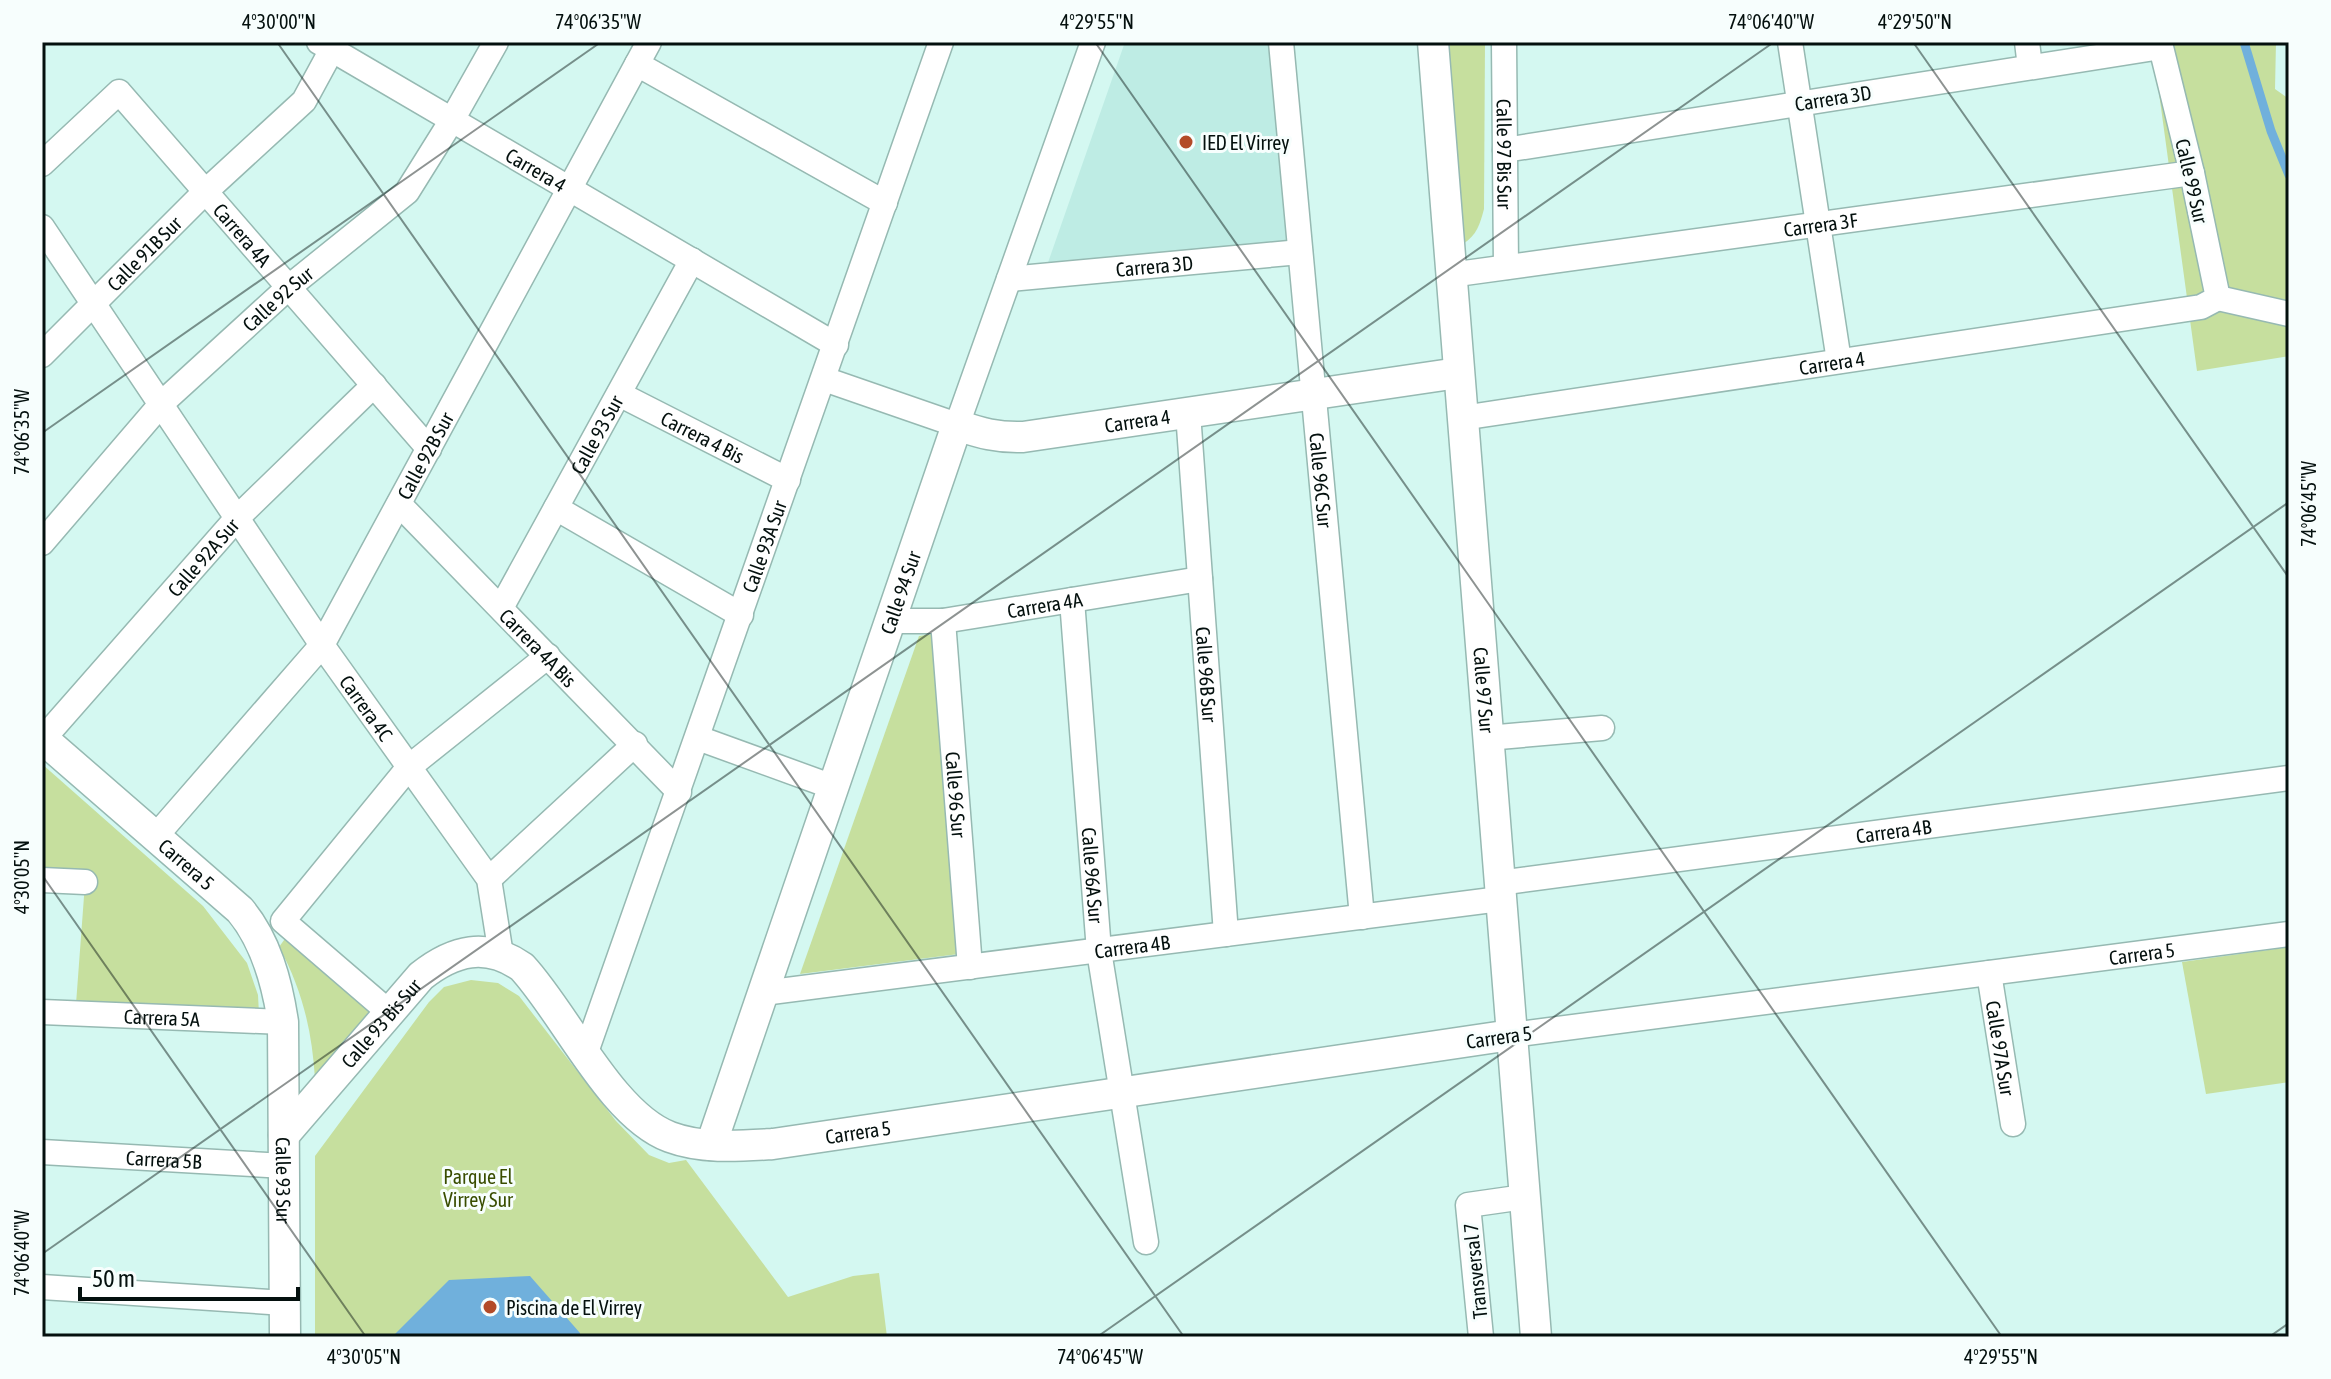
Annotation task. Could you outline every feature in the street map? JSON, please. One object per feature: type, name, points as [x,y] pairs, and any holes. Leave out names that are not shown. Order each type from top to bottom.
[{"type":"street","name":"Calle 92 Sur","points":[[42,543],[162,403],[289,287],[407,192],[496,42]]},
{"type":"street","name":"Calle 92B Sur","points":[[155,837],[322,645],[649,42]]},
{"type":"street","name":"Calle 93A Sur","points":[[586,1052],[941,42]]},
{"type":"street","name":"Calle 94 Sur","points":[[711,1145],[957,425],[1093,42]]},
{"type":"street","name":"Calle 96C Sur","points":[[1281,42],[1362,917]]},
{"type":"street","name":"Calle 97 Sur","points":[[1433,42],[1536,1337]]},
{"type":"street","name":"Calle 97 Bis Sur","points":[[1504,42],[1506,267]]},
{"type":"street","points":[[1790,42],[1839,361]]},
{"type":"street","points":[[2027,42],[2030,67]]},
{"type":"street","name":"Carrera 4","points":[[329,45],[836,345]]},
{"type":"street","name":"Calle 91B Sur","points":[[42,355],[206,191],[304,101],[329,45]]},
{"type":"street","name":"Carrera 3D","points":[[1505,150],[2161,47]]},
{"type":"street","name":"Calle 99 Sur","points":[[2161,47],[2192,173],[2209,303]]},
{"type":"street","points":[[637,64],[885,203]]},
{"type":"street","name":"Carrera 4A","points":[[42,164],[119,92],[429,449]]},
{"type":"street","name":"Carrera 3F","points":[[1450,275],[2192,173]]},
{"type":"street","name":"Carrera 4C","points":[[42,227],[322,645],[489,879],[501,955]]},
{"type":"street","name":"Carrera 3D","points":[[1009,279],[1300,252]]},
{"type":"street","name":"Calle 93 Sur","points":[[501,608],[692,260]]},
{"type":"street","name":"Carrera 4","points":[[1462,418],[2209,303]]},
{"type":"street","points":[[2209,303],[2289,314]]},
{"type":"street","name":"Carrera 4","points":[[824,379],[1003,438],[1458,373]]},
{"type":"street","name":"Calle 92A Sur","points":[[43,739],[238,517],[374,385]]},
{"type":"street","name":"Carrera 4 Bis","points":[[619,394],[788,480]]},
{"type":"street","name":"Calle 96B Sur","points":[[1188,413],[1226,934]]},
{"type":"street","name":"Carrera 4A Bis","points":[[399,504],[679,792]]},
{"type":"street","points":[[556,508],[741,615]]},
{"type":"street","name":"Carrera 4A","points":[[890,621],[943,621],[1200,579]]},
{"type":"street","name":"Calle 96A Sur","points":[[1072,600],[1099,951],[1146,1242]]},
{"type":"street","name":"Calle 96 Sur","points":[[943,621],[970,967]]},
{"type":"street","points":[[390,1013],[283,921],[409,767],[548,656]]},
{"type":"street","points":[[1487,738],[1602,728]]},
{"type":"street","points":[[698,738],[833,787]]},
{"type":"street","name":"Carrera 5","points":[[43,739],[246,917],[269,962],[283,1022]]},
{"type":"street","points":[[489,879],[635,744]]},
{"type":"street","name":"Carrera 4B","points":[[763,993],[1362,917],[1500,891],[2289,778]]},
{"type":"street","points":[[42,880],[85,882]]},
{"type":"street","name":"Carrera 5","points":[[711,1145],[773,1144],[1511,1035],[2289,934]]},
{"type":"street","name":"Calle 93 Bis Sur","points":[[284,1135],[421,976],[443,960],[465,953],[501,955]]},
{"type":"street","points":[[501,955],[522,967],[531,977],[625,1104],[651,1127],[669,1136],[711,1145]]},
{"type":"street","name":"Calle 97A Sur","points":[[1989,973],[2013,1124]]},
{"type":"street","name":"Carrera 5A","points":[[42,1012],[283,1022]]},
{"type":"street","name":"Calle 93 Sur","points":[[283,1022],[285,1337]]},
{"type":"street","name":"Carrera 5B","points":[[42,1152],[285,1166]]},
{"type":"street","name":"Transversal 7","points":[[1481,1337],[1468,1205],[1524,1197]]},
{"type":"street","points":[[42,1287],[285,1303]]},
{"type":"shaded area","name":"IED El Virrey","points":[[1125,42],[1273,42],[1289,242],[1044,274]]},
{"type":"green space","points":[[1448,42],[1485,42],[1484,209],[1477,229],[1463,244]]},
{"type":"green space","points":[[2152,42],[2276,42],[2275,89],[2289,99],[2289,356],[2197,371]]},
{"type":"green space","points":[[933,634],[959,954],[800,974],[919,636]]},
{"type":"green space","points":[[42,764],[203,906],[247,963],[258,995],[259,1014],[76,1004],[85,883],[42,880]]},
{"type":"green space","points":[[287,936],[372,1012],[315,1079],[304,1010],[294,978],[279,947]]},
{"type":"green space","points":[[2289,947],[2289,1082],[2206,1094],[2182,962]]},
{"type":"green space","name":"Parque El Virrey Sur","points":[[471,980],[498,983],[519,996],[616,1121],[649,1155],[669,1163],[686,1160],[788,1297],[853,1276],[879,1273],[887,1337],[315,1337],[315,1156],[429,1002],[444,987]]},
{"type":"water","name":"Piscina de El Virrey","points":[[530,1276],[580,1333],[580,1337],[392,1337],[449,1280]]},
{"type":"waterway","points":[[2244,42],[2271,131],[2289,175]]},
{"type":"place","name":"IED El Virrey","points":[[1186,142]]},
{"type":"place","name":"Piscina de El Virrey","points":[[490,1307]]}]
